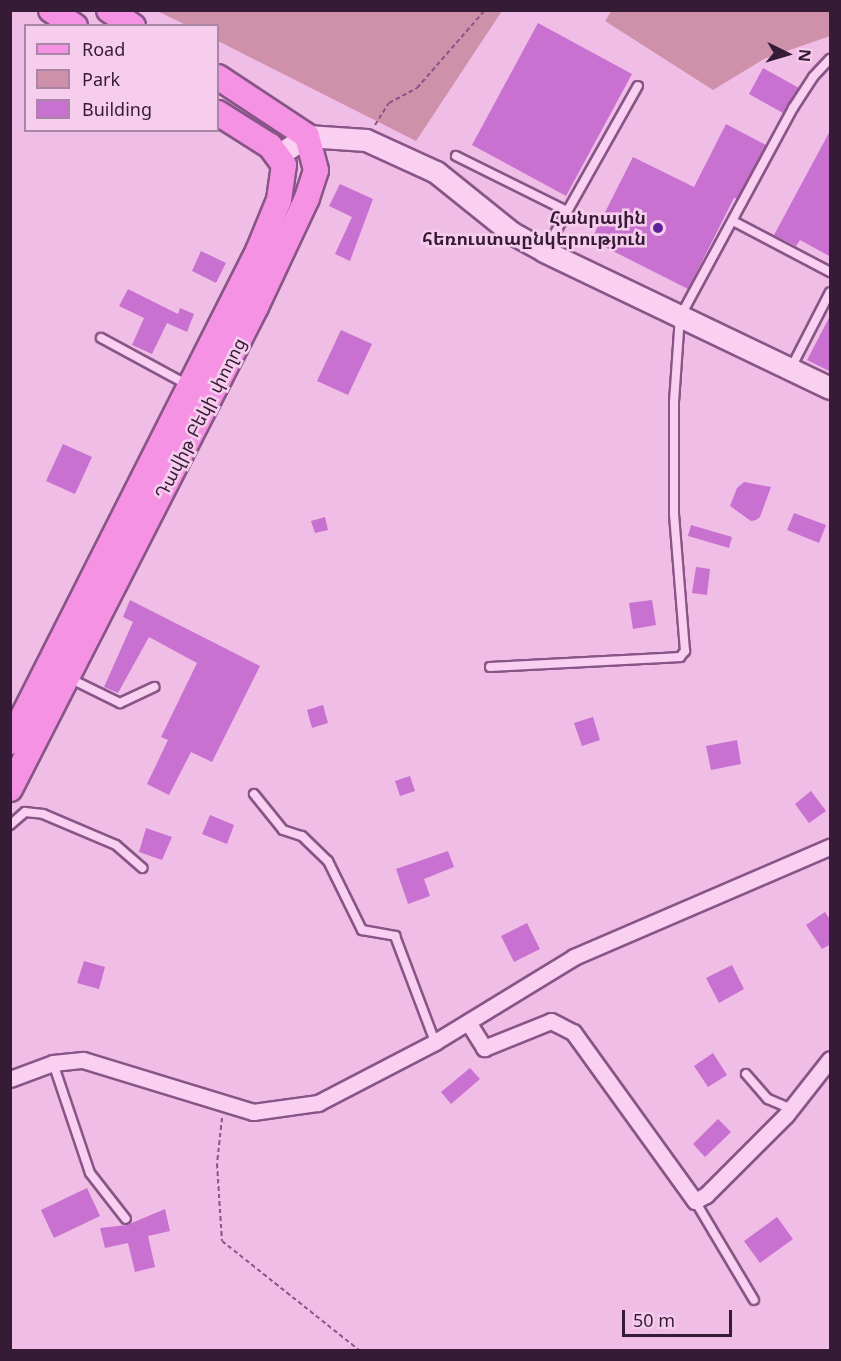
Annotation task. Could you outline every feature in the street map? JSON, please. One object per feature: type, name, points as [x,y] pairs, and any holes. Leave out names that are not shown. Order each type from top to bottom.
[{"type":"main road","points":[[51,10],[72,24]]},
{"type":"main road","points":[[109,10],[130,24]]},
{"type":"main road","points":[[219,78],[307,136],[366,140],[436,172],[512,233],[544,251],[831,388]]},
{"type":"main road","points":[[219,114],[270,146],[277,156],[307,136]]},
{"type":"main road","name":"Դավիթ Բեկի փողոց","points":[[10,742],[58,672],[307,198],[316,170],[307,136]]},
{"type":"main road","name":"Դավիթ Բեկի փողոց","points":[[10,789],[58,672],[189,386],[258,251],[285,179],[284,165],[277,156]]},
{"type":"street","points":[[10,1079],[53,1063],[83,1060],[253,1112],[318,1102],[435,1042],[574,957],[831,847]]},
{"type":"street","points":[[468,1022],[484,1048],[551,1021],[573,1032],[695,1201],[706,1195],[791,1109],[831,1059]]},
{"type":"lane","points":[[490,667],[680,657],[685,651],[674,514],[674,402],[680,317],[734,221],[793,108],[813,77],[831,59]]},
{"type":"lane","points":[[544,251],[638,86]]},
{"type":"lane","points":[[456,156],[567,211]]},
{"type":"lane","points":[[734,221],[831,272]]},
{"type":"lane","points":[[791,369],[831,292]]},
{"type":"lane","points":[[101,338],[189,386]]},
{"type":"lane","points":[[58,672],[120,703],[154,687]]},
{"type":"lane","points":[[254,794],[283,830],[302,836],[328,861],[362,930],[394,936],[435,1042]]},
{"type":"lane","points":[[10,825],[25,812],[43,814],[116,845],[142,868]]},
{"type":"lane","points":[[53,1063],[90,1173],[126,1219]]},
{"type":"lane","points":[[746,1074],[768,1099],[791,1109]]},
{"type":"lane","points":[[695,1201],[754,1300]]},
{"type":"path","points":[[366,140],[389,103],[417,88],[485,10]]},
{"type":"path","points":[[224,1103],[217,1164],[222,1241],[359,1350]]},
{"type":"green space","points":[[612,10],[830,11],[830,36],[764,59],[713,90],[605,21]]},
{"type":"green space","points":[[157,11],[502,11],[416,141],[219,42],[219,24],[184,24]]},
{"type":"building","points":[[538,23],[632,74],[566,196],[472,145]]},
{"type":"building","points":[[763,68],[799,88],[783,113],[749,94]]},
{"type":"building","name":"Հանրային հեռուստաընկերություն","points":[[726,124],[766,145],[737,199],[734,198],[688,289],[591,240],[633,157],[694,187]]},
{"type":"building","points":[[831,129],[831,257],[800,240],[796,246],[774,235]]},
{"type":"building","points":[[340,184],[373,199],[350,261],[335,254],[352,217],[329,206]]},
{"type":"building","points":[[201,251],[226,263],[216,283],[192,271]]},
{"type":"building","points":[[128,289],[178,314],[180,308],[194,314],[187,332],[167,323],[152,354],[132,345],[144,318],[119,306]]},
{"type":"building","points":[[831,314],[831,372],[807,360]]},
{"type":"building","points":[[341,330],[372,344],[348,395],[317,381]]},
{"type":"building","points":[[63,444],[92,457],[75,494],[46,481]]},
{"type":"building","points":[[744,482],[771,487],[760,517],[756,520],[751,521],[730,506],[737,488]]},
{"type":"building","points":[[794,513],[826,525],[819,543],[787,530]]},
{"type":"building","points":[[325,517],[328,530],[315,533],[311,521]]},
{"type":"building","points":[[691,525],[732,537],[729,548],[688,536]]},
{"type":"building","points":[[696,567],[710,569],[707,595],[692,593]]},
{"type":"building","points":[[130,600],[260,666],[212,762],[191,752],[169,795],[147,784],[168,740],[161,737],[197,663],[149,637],[118,693],[104,687],[133,622],[123,617]]},
{"type":"building","points":[[652,600],[656,625],[633,629],[629,603]]},
{"type":"building","points":[[323,705],[328,723],[312,728],[307,710]]},
{"type":"building","points":[[593,717],[600,740],[582,746],[574,723]]},
{"type":"building","points":[[737,740],[741,764],[711,770],[706,746]]},
{"type":"building","points":[[410,776],[415,791],[400,796],[395,781]]},
{"type":"building","points":[[811,791],[826,811],[809,823],[795,804]]},
{"type":"building","points":[[210,815],[234,825],[227,844],[202,834]]},
{"type":"building","points":[[146,828],[172,837],[162,860],[139,852]]},
{"type":"building","points":[[448,851],[454,867],[424,879],[430,896],[408,904],[396,869]]},
{"type":"building","points":[[825,912],[831,921],[831,944],[822,949],[806,925]]},
{"type":"building","points":[[527,923],[540,949],[514,962],[501,936]]},
{"type":"building","points":[[84,961],[105,967],[99,989],[77,983]]},
{"type":"building","points":[[732,965],[744,989],[719,1003],[706,978]]},
{"type":"building","points":[[713,1053],[727,1075],[708,1087],[694,1066]]},
{"type":"building","points":[[470,1068],[480,1079],[451,1104],[441,1092]]},
{"type":"building","points":[[718,1119],[731,1132],[705,1157],[693,1144]]},
{"type":"building","points":[[87,1188],[100,1216],[54,1238],[41,1210]]},
{"type":"building","points":[[165,1209],[170,1231],[148,1236],[155,1267],[135,1272],[128,1243],[105,1248],[100,1228],[127,1225]]},
{"type":"building","points":[[777,1217],[793,1239],[760,1263],[744,1241]]},
{"type":"place","name":"Հանրային հեռուստաընկերություն","points":[[658,228]]}]
